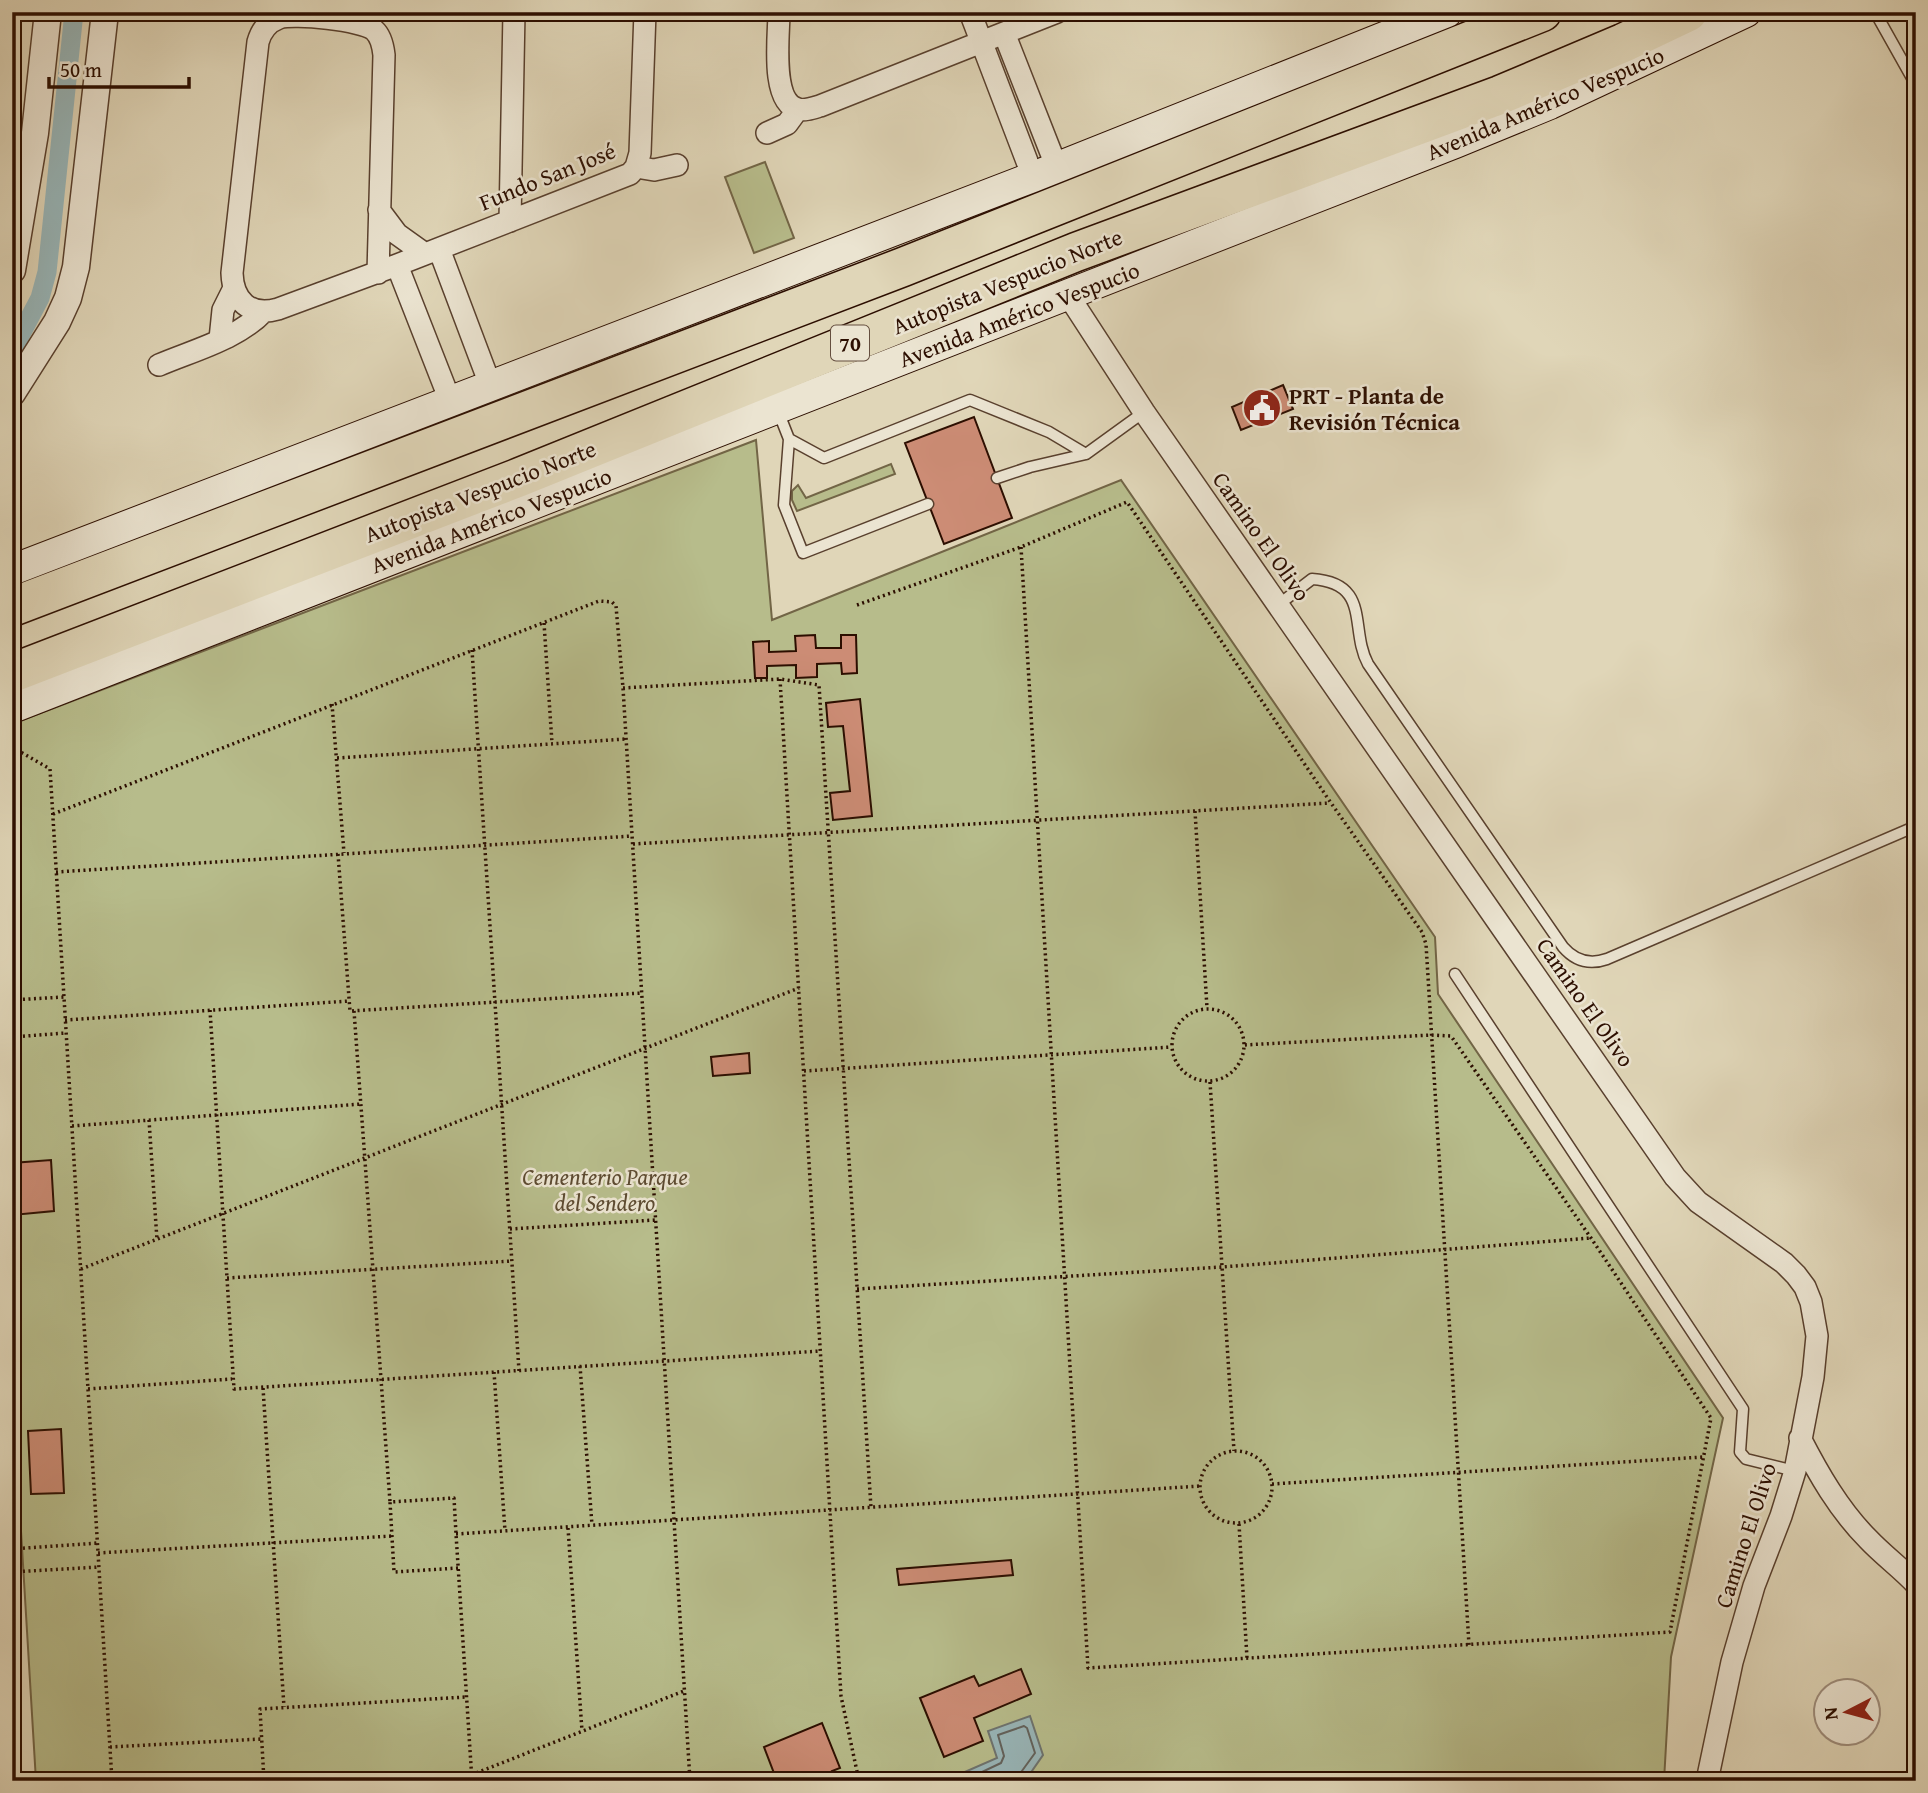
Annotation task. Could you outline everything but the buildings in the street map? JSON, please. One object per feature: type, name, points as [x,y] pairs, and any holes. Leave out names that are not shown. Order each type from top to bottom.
[{"type":"highway","name":"70","points":[[12,607],[903,267],[1542,12]]},
{"type":"highway","name":"Autopista Vespucio Norte","points":[[12,673],[520,477],[1076,252],[1500,95],[1623,43],[1688,12]]},
{"type":"main road","points":[[12,570],[1045,172],[1447,12]]},
{"type":"main road","name":"Avenida Américo Vespucio","points":[[12,708],[1550,104],[1746,12]]},
{"type":"street","points":[[12,270],[17,222],[35,133],[48,12]]},
{"type":"street","points":[[12,393],[57,322],[68,298],[76,267],[105,12]]},
{"type":"street","points":[[509,221],[513,12]]},
{"type":"street","points":[[636,167],[640,153],[645,12]]},
{"type":"street","points":[[779,12],[780,86],[785,100],[797,109],[820,106],[1057,12]]},
{"type":"street","points":[[970,12],[1005,106],[1045,172]]},
{"type":"street","points":[[255,309],[240,301],[234,288],[232,273],[258,42],[277,15],[366,18],[380,37],[384,55],[379,210],[388,269],[452,402]]},
{"type":"street","points":[[1004,33],[1029,96],[1045,172]]},
{"type":"street","points":[[1005,106],[1029,96]]},
{"type":"street","points":[[767,133],[787,124],[797,109]]},
{"type":"street","name":"Fundo San José","points":[[159,365],[247,327],[255,309],[278,309],[388,269],[625,177],[636,167],[654,170],[677,165]]},
{"type":"street","points":[[379,210],[397,234],[432,252],[491,387]]},
{"type":"street","points":[[220,339],[223,310],[234,288]]},
{"type":"street","name":"Camino El Olivo","points":[[1068,295],[1144,412],[1675,1177],[1698,1202],[1784,1263],[1805,1287],[1815,1317],[1816,1357],[1795,1471],[1782,1516],[1754,1586],[1732,1662],[1707,1781]]},
{"type":"street","points":[[1800,1438],[1826,1484],[1850,1518],[1867,1538],[1916,1584]]},
{"type":"lane","points":[[1875,12],[1916,85]]},
{"type":"lane","points":[[789,439],[824,457],[970,400],[1048,432],[1086,454]]},
{"type":"lane","points":[[777,408],[789,439],[784,505],[803,553],[929,504]]},
{"type":"lane","points":[[997,478],[1086,454],[1144,412]]},
{"type":"lane","points":[[1278,605],[1312,579],[1330,582],[1347,593],[1357,612],[1360,645],[1368,664],[1563,947],[1582,961],[1607,960],[1914,827]]},
{"type":"lane","points":[[1455,974],[1743,1409],[1740,1452],[1746,1459],[1795,1471]]},
{"type":"path","points":[[857,605],[1021,547],[1127,502],[1422,932],[1426,944],[1469,1644]]},
{"type":"path","points":[[1021,547],[1088,1668],[1670,1632],[1711,1419],[1591,1238],[1451,1036],[1244,1045]]},
{"type":"path","points":[[52,814],[599,601],[612,601],[618,614],[623,688],[689,1778],[677,1781]]},
{"type":"path","points":[[544,622],[552,743]]},
{"type":"path","points":[[472,650],[519,1371]]},
{"type":"path","points":[[623,688],[780,679],[819,685],[871,1508]]},
{"type":"path","points":[[780,679],[841,1696],[859,1781]]},
{"type":"path","points":[[332,704],[344,853]]},
{"type":"path","points":[[337,758],[626,738]]},
{"type":"path","points":[[12,747],[50,769],[112,1781]]},
{"type":"path","points":[[633,844],[1331,803]]},
{"type":"path","points":[[1195,811],[1207,1008]]},
{"type":"path","points":[[56,872],[632,836]]},
{"type":"path","points":[[338,853],[350,1011],[642,993]]},
{"type":"path","points":[[80,1269],[799,988]]},
{"type":"path","points":[[12,1000],[64,997]]},
{"type":"path","points":[[65,1020],[349,1001]]},
{"type":"path","points":[[1207,1008],[1220,1010],[1230,1016],[1242,1034],[1244,1045],[1237,1067],[1229,1074],[1210,1082],[1186,1074],[1178,1066],[1171,1047],[1173,1033],[1179,1023],[1187,1015],[1207,1008]]},
{"type":"path","points":[[210,1010],[234,1389],[820,1351]]},
{"type":"path","points":[[354,1011],[394,1572],[458,1568]]},
{"type":"path","points":[[12,1037],[65,1033]]},
{"type":"path","points":[[804,1071],[1171,1047]]},
{"type":"path","points":[[1210,1082],[1234,1451]]},
{"type":"path","points":[[72,1126],[360,1104]]},
{"type":"path","points":[[149,1119],[157,1240]]},
{"type":"path","points":[[509,1229],[655,1220]]},
{"type":"path","points":[[857,1289],[1222,1267],[1591,1238]]},
{"type":"path","points":[[227,1278],[512,1261]]},
{"type":"path","points":[[580,1366],[592,1526]]},
{"type":"path","points":[[494,1372],[505,1531]]},
{"type":"path","points":[[88,1389],[233,1379]]},
{"type":"path","points":[[263,1387],[284,1707]]},
{"type":"path","points":[[1234,1451],[1257,1458],[1264,1465],[1272,1484],[1271,1494],[1263,1511],[1239,1523],[1214,1516],[1207,1507],[1200,1486],[1208,1464],[1216,1457],[1234,1451]]},
{"type":"path","points":[[1272,1484],[1703,1457]]},
{"type":"path","points":[[456,1534],[1200,1486]]},
{"type":"path","points":[[390,1502],[454,1498],[472,1781]]},
{"type":"path","points":[[1239,1523],[1247,1658]]},
{"type":"path","points":[[568,1528],[582,1732]]},
{"type":"path","points":[[98,1553],[392,1536]]},
{"type":"path","points":[[12,1549],[97,1543]]},
{"type":"path","points":[[12,1572],[99,1567]]},
{"type":"path","points":[[456,1781],[684,1692]]},
{"type":"path","points":[[264,1781],[260,1709],[467,1697]]},
{"type":"path","points":[[110,1747],[261,1739]]},
{"type":"green space","points":[[765,162],[794,238],[754,253],[725,177]]},
{"type":"green space","name":"Cementerio Parque del Sendero","points":[[756,440],[772,620],[1121,480],[1435,937],[1438,994],[1723,1418],[1671,1657],[1664,1781],[36,1781],[12,1381],[12,724]]},
{"type":"green space","points":[[891,464],[895,474],[797,511],[792,500],[792,491],[798,485],[806,498]]},
{"type":"water","points":[[1030,1716],[1043,1755],[1025,1781],[953,1781],[951,1778],[997,1758],[988,1731]]},
{"type":"waterway","points":[[12,351],[40,298],[47,272],[74,12]]},
{"type":"place","name":"PRT - Planta de Revisión Técnica","points":[[1262,408]]}]
